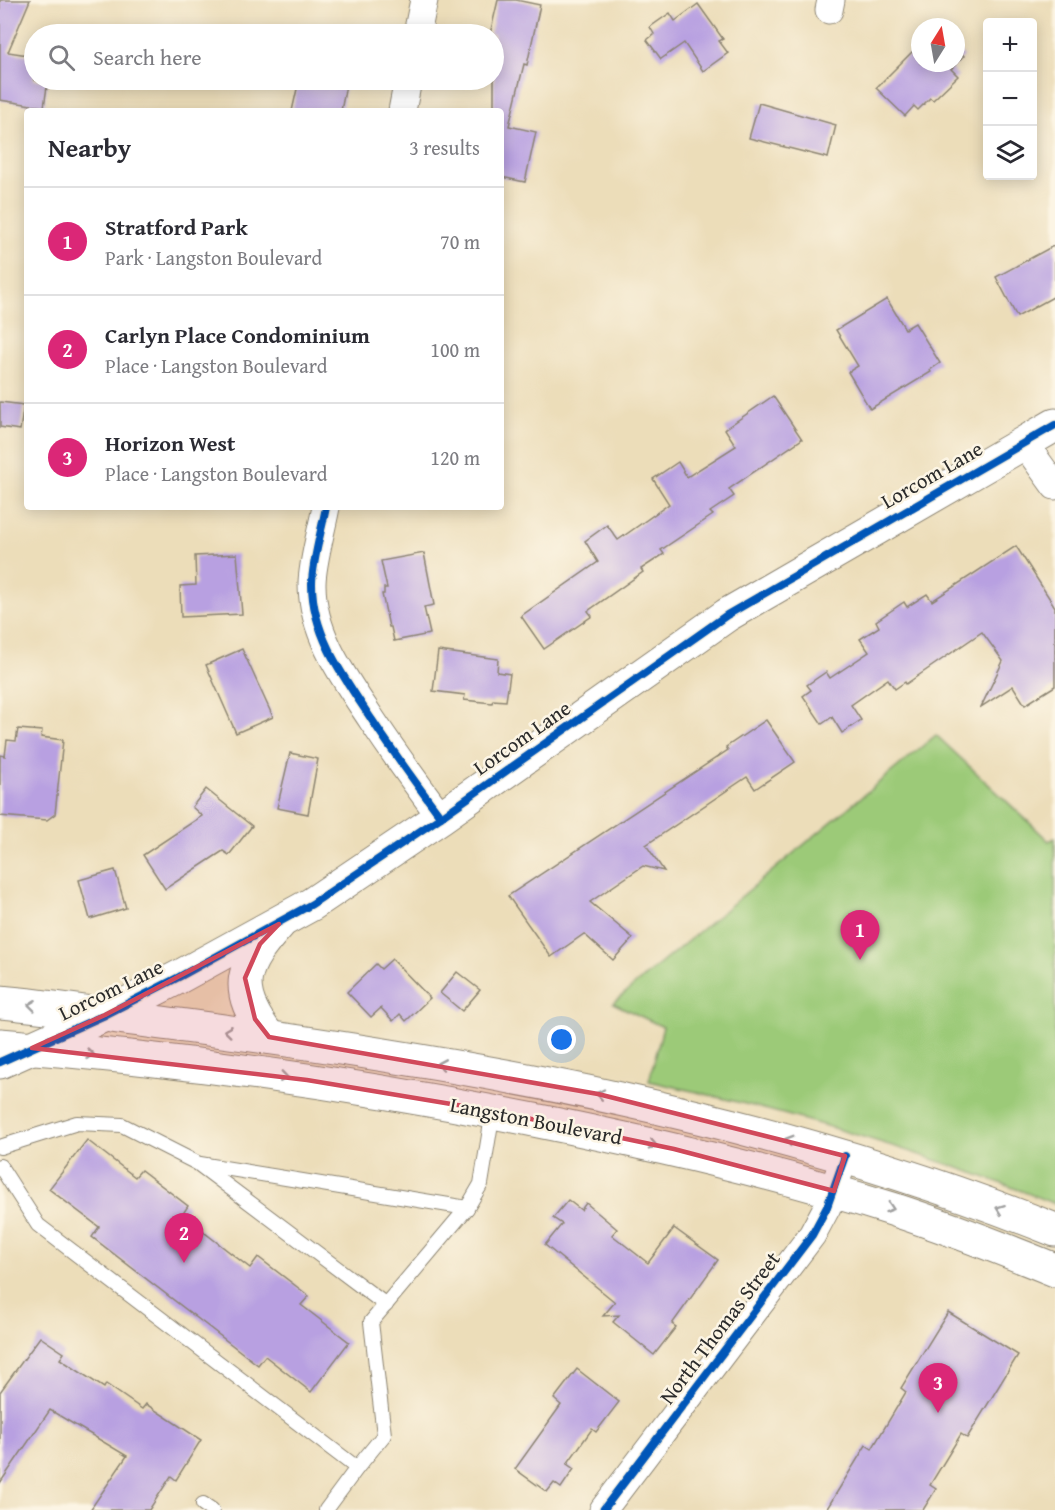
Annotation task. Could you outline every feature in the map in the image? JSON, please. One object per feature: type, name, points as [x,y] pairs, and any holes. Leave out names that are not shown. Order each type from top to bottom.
[{"type":"main road","name":"Lorcom Lane","points":[[0,1062],[105,1015],[279,924],[441,817],[727,615],[1055,425]]},
{"type":"main road","points":[[269,1037],[255,1018],[246,997],[245,978],[249,962],[260,944],[279,924]]},
{"type":"main road","name":"Langston Boulevard","points":[[0,1002],[269,1037],[499,1075],[704,1117],[845,1156],[930,1183],[1055,1230]]},
{"type":"main road","name":"Langston Boulevard","points":[[0,1045],[307,1080],[493,1111],[674,1149],[834,1191],[952,1230],[1055,1270]]},
{"type":"main road","points":[[493,1111],[499,1075]]},
{"type":"street","points":[[419,24],[424,0]]},
{"type":"street","points":[[403,108],[406,90]]},
{"type":"street","points":[[1024,443],[1055,486]]},
{"type":"street","points":[[325,510],[312,582],[314,607],[321,632],[341,673],[408,773],[441,817]]},
{"type":"street","name":"North Thomas Street","points":[[603,1510],[806,1244],[821,1220],[834,1191],[845,1156]]},
{"type":"lane","points":[[326,1510],[384,1435],[371,1322],[467,1208],[482,1184],[493,1111]]},
{"type":"lane","points":[[0,1147],[77,1123],[122,1125],[197,1163],[386,1305]]},
{"type":"lane","points":[[197,1163],[467,1208]]},
{"type":"lane","points":[[0,1166],[38,1225],[357,1468]]},
{"type":"highlighted area","points":[[279,924],[260,944],[245,978],[255,1019],[269,1037],[598,1094],[845,1156],[834,1191],[674,1149],[493,1111],[307,1080],[32,1048],[105,1015]]},
{"type":"green space","points":[[936,735],[1049,841],[1055,838],[1055,1204],[955,1167],[855,1134],[649,1081],[663,1027],[613,1003]]},
{"type":"building","points":[[0,0],[30,0],[8,52],[24,54],[24,90],[47,90],[44,107],[0,100]]},
{"type":"building","points":[[498,0],[516,0],[540,5],[527,65],[524,64],[509,126],[536,132],[525,182],[504,178],[504,108],[494,108],[494,90],[504,90],[504,24],[492,24]]},
{"type":"building","points":[[698,4],[723,39],[719,41],[728,53],[703,71],[684,43],[661,59],[647,40],[654,34],[650,27],[670,13],[675,21]]},
{"type":"building","points":[[911,53],[911,72],[954,72],[958,76],[933,100],[930,98],[918,110],[914,106],[905,116],[876,88]]},
{"type":"building","points":[[297,90],[345,90],[342,108],[293,108]]},
{"type":"building","points":[[759,103],[836,125],[828,158],[749,138]]},
{"type":"building","points":[[1055,245],[1055,296],[1017,317],[996,277]]},
{"type":"building","points":[[887,299],[905,329],[915,323],[940,363],[930,370],[931,372],[870,409],[848,372],[858,366],[836,330]]},
{"type":"building","points":[[773,396],[802,439],[729,489],[734,496],[710,512],[713,515],[661,550],[664,554],[641,569],[643,572],[588,611],[592,616],[544,649],[521,616],[598,562],[585,541],[607,525],[618,540],[669,504],[653,479],[678,462],[687,477],[736,446],[725,429]]},
{"type":"building","points":[[0,402],[24,405],[20,430],[0,427]]},
{"type":"building","points":[[1016,546],[1055,607],[1055,686],[1025,705],[1013,686],[981,707],[1003,661],[982,632],[906,684],[905,682],[895,689],[888,679],[851,705],[861,720],[842,733],[832,717],[822,724],[803,696],[811,690],[807,685],[826,672],[830,678],[869,652],[860,639],[879,627],[876,621],[904,602],[907,607],[927,594],[932,601]]},
{"type":"building","points":[[424,553],[434,605],[424,607],[430,634],[394,641],[382,594],[384,594],[384,588],[387,588],[381,561]]},
{"type":"building","points":[[237,554],[242,614],[181,617],[180,586],[196,585],[195,556]]},
{"type":"building","points":[[242,649],[273,717],[236,733],[206,665]]},
{"type":"building","points":[[438,651],[498,659],[497,672],[510,674],[506,701],[493,700],[492,703],[464,700],[465,695],[433,691]]},
{"type":"building","points":[[766,720],[795,762],[755,789],[747,777],[646,845],[664,871],[643,866],[590,902],[633,938],[613,960],[584,934],[551,957],[508,896],[728,750],[726,747]]},
{"type":"building","points":[[18,729],[42,731],[41,737],[63,740],[55,814],[47,820],[0,816],[0,755],[5,756],[7,740],[16,741]]},
{"type":"building","points":[[290,753],[318,759],[308,814],[277,808]]},
{"type":"building","points":[[206,789],[252,826],[229,855],[223,851],[165,889],[143,855],[202,816],[192,807]]},
{"type":"building","points":[[115,870],[126,908],[90,919],[79,880]]},
{"type":"building","points":[[392,959],[430,998],[406,1021],[400,1014],[393,1021],[381,1008],[371,1017],[347,992],[376,964],[381,969]]},
{"type":"building","points":[[457,972],[480,990],[462,1011],[440,993]]},
{"type":"building","points":[[87,1140],[135,1177],[141,1170],[188,1206],[182,1215],[250,1268],[258,1257],[309,1296],[301,1305],[349,1342],[311,1392],[265,1356],[258,1365],[92,1237],[99,1227],[49,1189]]},
{"type":"building","points":[[568,1200],[581,1210],[586,1203],[617,1229],[612,1235],[648,1263],[674,1228],[718,1260],[672,1324],[676,1327],[654,1355],[613,1322],[619,1315],[603,1316],[615,1302],[545,1245],[562,1224],[553,1218]]},
{"type":"building","points":[[948,1312],[1018,1355],[967,1438],[961,1434],[930,1485],[936,1489],[923,1510],[826,1510],[866,1445],[872,1449],[906,1392],[901,1388]]},
{"type":"building","points":[[40,1337],[64,1353],[60,1359],[104,1388],[106,1384],[142,1409],[146,1404],[201,1440],[176,1480],[171,1476],[149,1510],[90,1510],[127,1456],[50,1410],[0,1483],[0,1392]]},
{"type":"building","points":[[577,1369],[619,1402],[596,1432],[592,1429],[567,1464],[574,1469],[561,1488],[554,1483],[547,1492],[515,1469],[561,1405],[554,1399]]},
{"type":"cycle path","points":[[0,1062],[105,1015],[312,904],[441,817],[727,615],[1055,425]]},
{"type":"cycle path","points":[[325,510],[312,576],[313,603],[324,639],[351,689],[441,817]]},
{"type":"cycle path","points":[[603,1510],[812,1235],[827,1207],[845,1156]]},
{"type":"place","name":"Stratford Park","points":[[860,960]]},
{"type":"place","name":"Carlyn Place Condominium","points":[[184,1263]]},
{"type":"place","name":"Horizon West","points":[[938,1413]]}]
